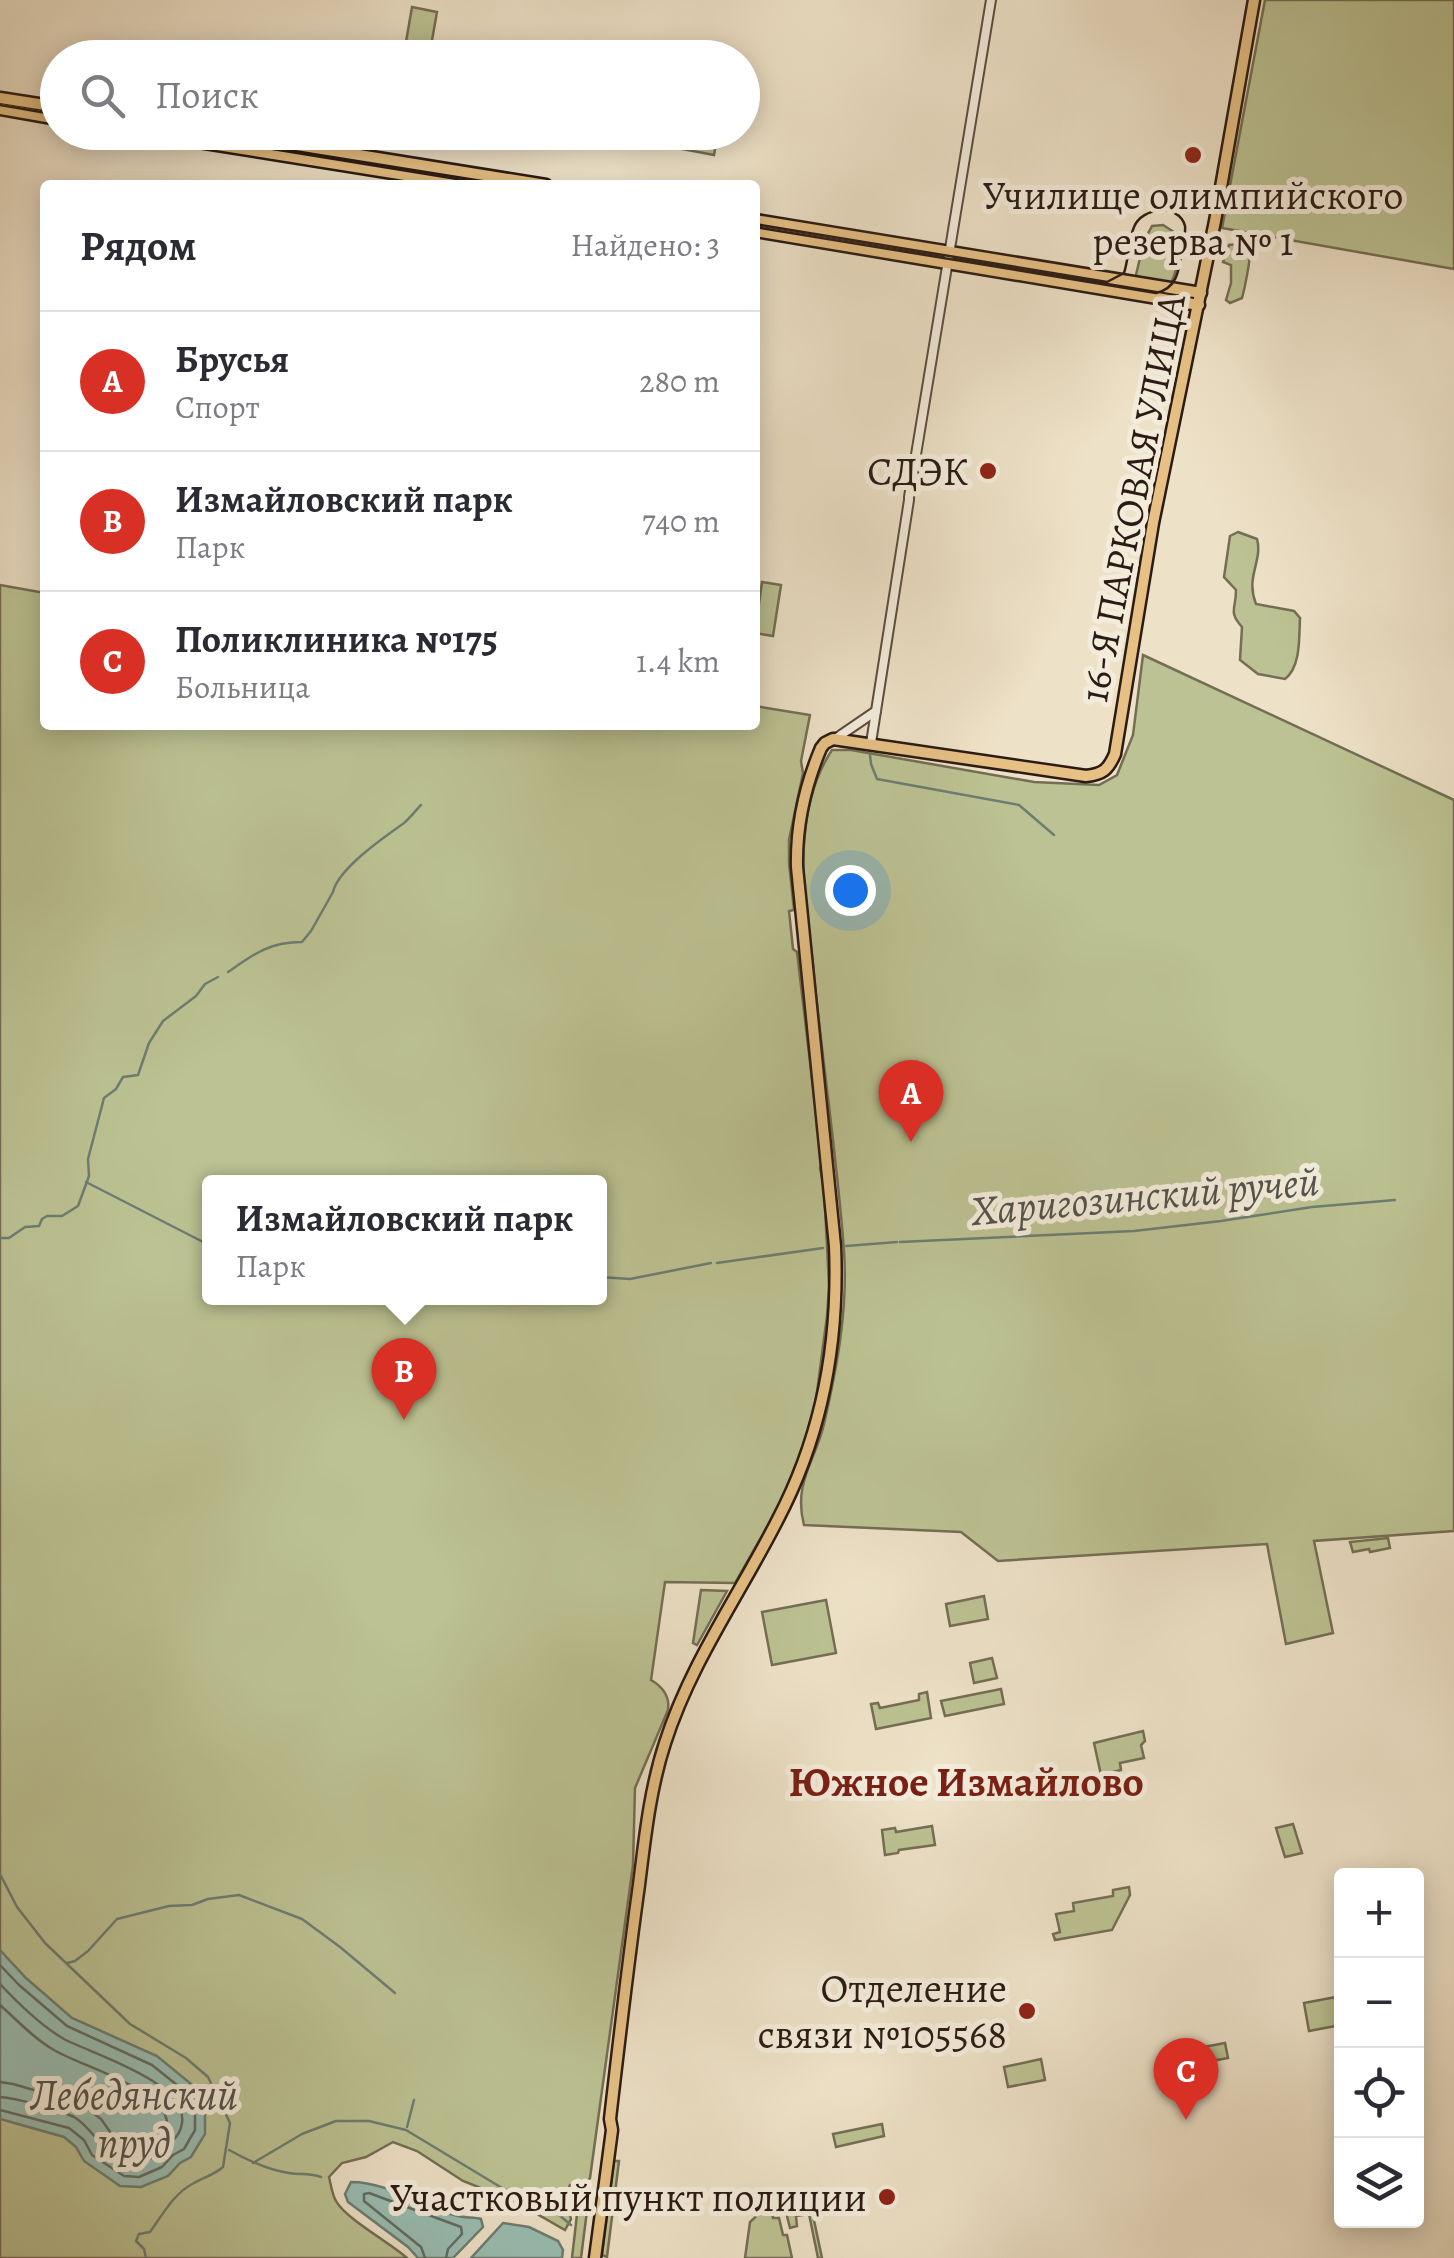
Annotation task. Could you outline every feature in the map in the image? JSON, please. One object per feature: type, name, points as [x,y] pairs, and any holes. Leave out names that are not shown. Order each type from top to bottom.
[{"type":"main road","name":"16-Я ПАРКОВАЯ УЛИЦА","points":[[872,743],[1086,776],[1102,774],[1110,768],[1254,0]]},
{"type":"main road","points":[[0,98],[40,104]]},
{"type":"main road","points":[[0,109],[40,115]]},
{"type":"main road","points":[[248,150],[437,180]]},
{"type":"main road","points":[[328,150],[515,180]]},
{"type":"main road","points":[[760,221],[1200,299]]},
{"type":"main road","points":[[760,232],[948,264],[1200,299]]},
{"type":"main road","points":[[592,2258],[604,2130],[610,2119],[642,1856],[662,1754],[694,1670],[796,1480],[821,1404],[830,1351],[835,1246],[797,840],[806,792],[823,745],[835,738],[872,743]]},
{"type":"street","points":[[872,743],[991,0]]},
{"type":"street","points":[[835,738],[876,710]]},
{"type":"green space","points":[[1265,0],[1454,0],[1454,269],[1222,228]]},
{"type":"green space","points":[[412,7],[437,12],[432,40],[406,40]]},
{"type":"green space","points":[[688,150],[715,150],[714,155]]},
{"type":"green space","points":[[1163,225],[1177,234],[1179,246],[1175,272],[1168,284],[1136,275],[1152,226]]},
{"type":"green space","points":[[1239,244],[1250,252],[1248,268],[1242,298],[1230,303],[1226,300],[1231,265],[1223,262],[1229,245]]},
{"type":"green space","points":[[1238,532],[1257,539],[1252,586],[1256,604],[1294,611],[1300,618],[1297,659],[1285,679],[1258,674],[1240,660],[1242,627],[1234,614],[1236,590],[1224,577],[1230,536]]},
{"type":"green space","points":[[762,582],[781,585],[773,636],[760,634]]},
{"type":"green space","points":[[0,585],[40,592],[40,730],[760,730],[760,707],[810,715],[789,840],[794,910],[789,911],[824,1187],[829,1286],[815,1407],[805,1444],[779,1506],[735,1583],[665,1582],[651,1680],[665,1692],[668,1710],[635,1788],[633,1865],[590,2178],[585,2185],[570,2185],[565,2194],[571,2219],[565,2230],[393,2142],[366,2157],[342,2163],[329,2177],[341,2208],[407,2258],[0,2258]]},
{"type":"green space","points":[[1143,655],[1454,800],[1454,1531],[1314,1541],[1333,1633],[1286,1644],[1267,1544],[998,1561],[961,1532],[804,1525],[801,1510],[803,1485],[820,1438],[833,1381],[844,1295],[841,1215],[804,874],[807,820],[820,772],[832,750],[851,750],[1034,782],[1099,785],[1117,775],[1133,735]]},
{"type":"green space","points":[[1388,1538],[1390,1548],[1370,1552],[1353,1552],[1350,1542]]},
{"type":"green space","points":[[701,1590],[727,1591],[697,1645],[693,1643]]},
{"type":"green space","points":[[984,1596],[988,1619],[950,1626],[946,1604]]},
{"type":"green space","points":[[826,1600],[836,1653],[772,1665],[762,1612]]},
{"type":"green space","points":[[992,1658],[997,1678],[974,1683],[970,1663]]},
{"type":"green space","points":[[1001,1689],[1004,1704],[945,1716],[941,1701]]},
{"type":"green space","points":[[927,1692],[931,1718],[876,1729],[871,1704],[878,1703],[880,1708],[919,1700],[919,1694]]},
{"type":"green space","points":[[1143,1731],[1144,1758],[1120,1763],[1121,1770],[1101,1775],[1094,1743]]},
{"type":"green space","points":[[1293,1824],[1302,1853],[1285,1857],[1276,1828]]},
{"type":"green space","points":[[932,1826],[935,1845],[885,1855],[882,1830],[895,1828],[896,1832]]},
{"type":"green space","points":[[1129,1887],[1130,1895],[1112,1930],[1055,1940],[1053,1934],[1060,1932],[1056,1914],[1074,1911],[1073,1903],[1113,1896],[1113,1890]]},
{"type":"green space","points":[[1334,1997],[1334,2026],[1309,2031],[1304,2003]]},
{"type":"green space","points":[[1225,2043],[1228,2058],[1190,2065],[1188,2050]]},
{"type":"green space","points":[[1041,2059],[1045,2080],[1008,2087],[1004,2067]]},
{"type":"green space","points":[[882,2124],[884,2136],[836,2147],[833,2134]]},
{"type":"green space","points":[[614,2161],[619,2161],[607,2257],[602,2255]]},
{"type":"green space","points":[[580,2188],[589,2195],[581,2258],[572,2258]]},
{"type":"green space","points":[[770,2203],[773,2218],[779,2218],[783,2235],[787,2235],[792,2258],[745,2258],[750,2222]]},
{"type":"green space","points":[[811,2206],[822,2258],[818,2258],[809,2214],[796,2216],[797,2226],[790,2228],[786,2212]]},
{"type":"water","name":"Лебедянский пруд","points":[[0,1950],[72,2018],[157,2056],[196,2088],[205,2110],[205,2134],[191,2157],[168,2176],[141,2187],[120,2186],[84,2161],[64,2137],[0,2119]]},
{"type":"water","points":[[351,2182],[379,2186],[444,2212],[481,2219],[483,2227],[453,2258],[418,2258],[348,2202],[345,2194]]},
{"type":"water","points":[[503,2223],[529,2227],[558,2241],[562,2258],[471,2258]]},
{"type":"waterway","points":[[870,755],[877,779],[1019,805],[1054,835]]},
{"type":"waterway","points":[[228,972],[271,947],[302,942],[343,873],[421,805]]},
{"type":"waterway","points":[[0,1238],[9,1238],[25,1227],[39,1226],[47,1216],[62,1216],[78,1206],[89,1176],[88,1159],[104,1098],[123,1077],[138,1075],[149,1043],[163,1021],[218,977]]},
{"type":"waterway","name":"Харигозинский ручей","points":[[86,1182],[202,1241]]},
{"type":"waterway","name":"Харигозинский ручей","points":[[900,1242],[1134,1231],[1395,1200]]},
{"type":"waterway","name":"Харигозинский ручей","points":[[846,1246],[897,1242]]},
{"type":"waterway","name":"Харигозинский ручей","points":[[717,1263],[823,1248]]},
{"type":"waterway","name":"Харигозинский ручей","points":[[607,1278],[630,1279],[711,1263]]},
{"type":"waterway","points":[[0,1874],[17,1907],[45,1943],[130,2024],[186,2058],[208,2077],[230,2123],[223,2167],[187,2187],[169,2204],[150,2232],[139,2234],[136,2241],[146,2258]]},
{"type":"waterway","points":[[67,1963],[88,1951],[117,1919],[239,1895],[302,1919],[395,1993]]},
{"type":"waterway","points":[[407,2127],[414,2100]]},
{"type":"waterway","points":[[253,2163],[302,2134],[336,2121],[369,2121],[406,2130],[571,2225]]},
{"type":"waterway","points":[[229,2150],[273,2170],[321,2177]]},
{"type":"tram line","points":[[0,105],[40,112]]},
{"type":"tram line","points":[[278,150],[463,180]]},
{"type":"tram line","points":[[760,225],[1107,282],[1124,273],[1132,232],[1145,215],[1168,211],[1181,219],[1185,229],[1176,277],[1169,287],[1156,293],[760,228]]},
{"type":"place","name":"Училище олимпийского резерва № 1","points":[[1193,155]]},
{"type":"place","name":"СДЭК","points":[[988,471]]},
{"type":"place","name":"Брусья","points":[[911,1142]]},
{"type":"place","name":"Измайловский парк","points":[[404,1420]]},
{"type":"place","name":"Отделение связи №105568","points":[[1027,2011]]},
{"type":"place","name":"Поликлиника №175","points":[[1186,2120]]},
{"type":"place","name":"Участковый пункт полиции","points":[[887,2197]]},
{"type":"district","name":"Южное Измайлово","points":[[966,1781]]}]
